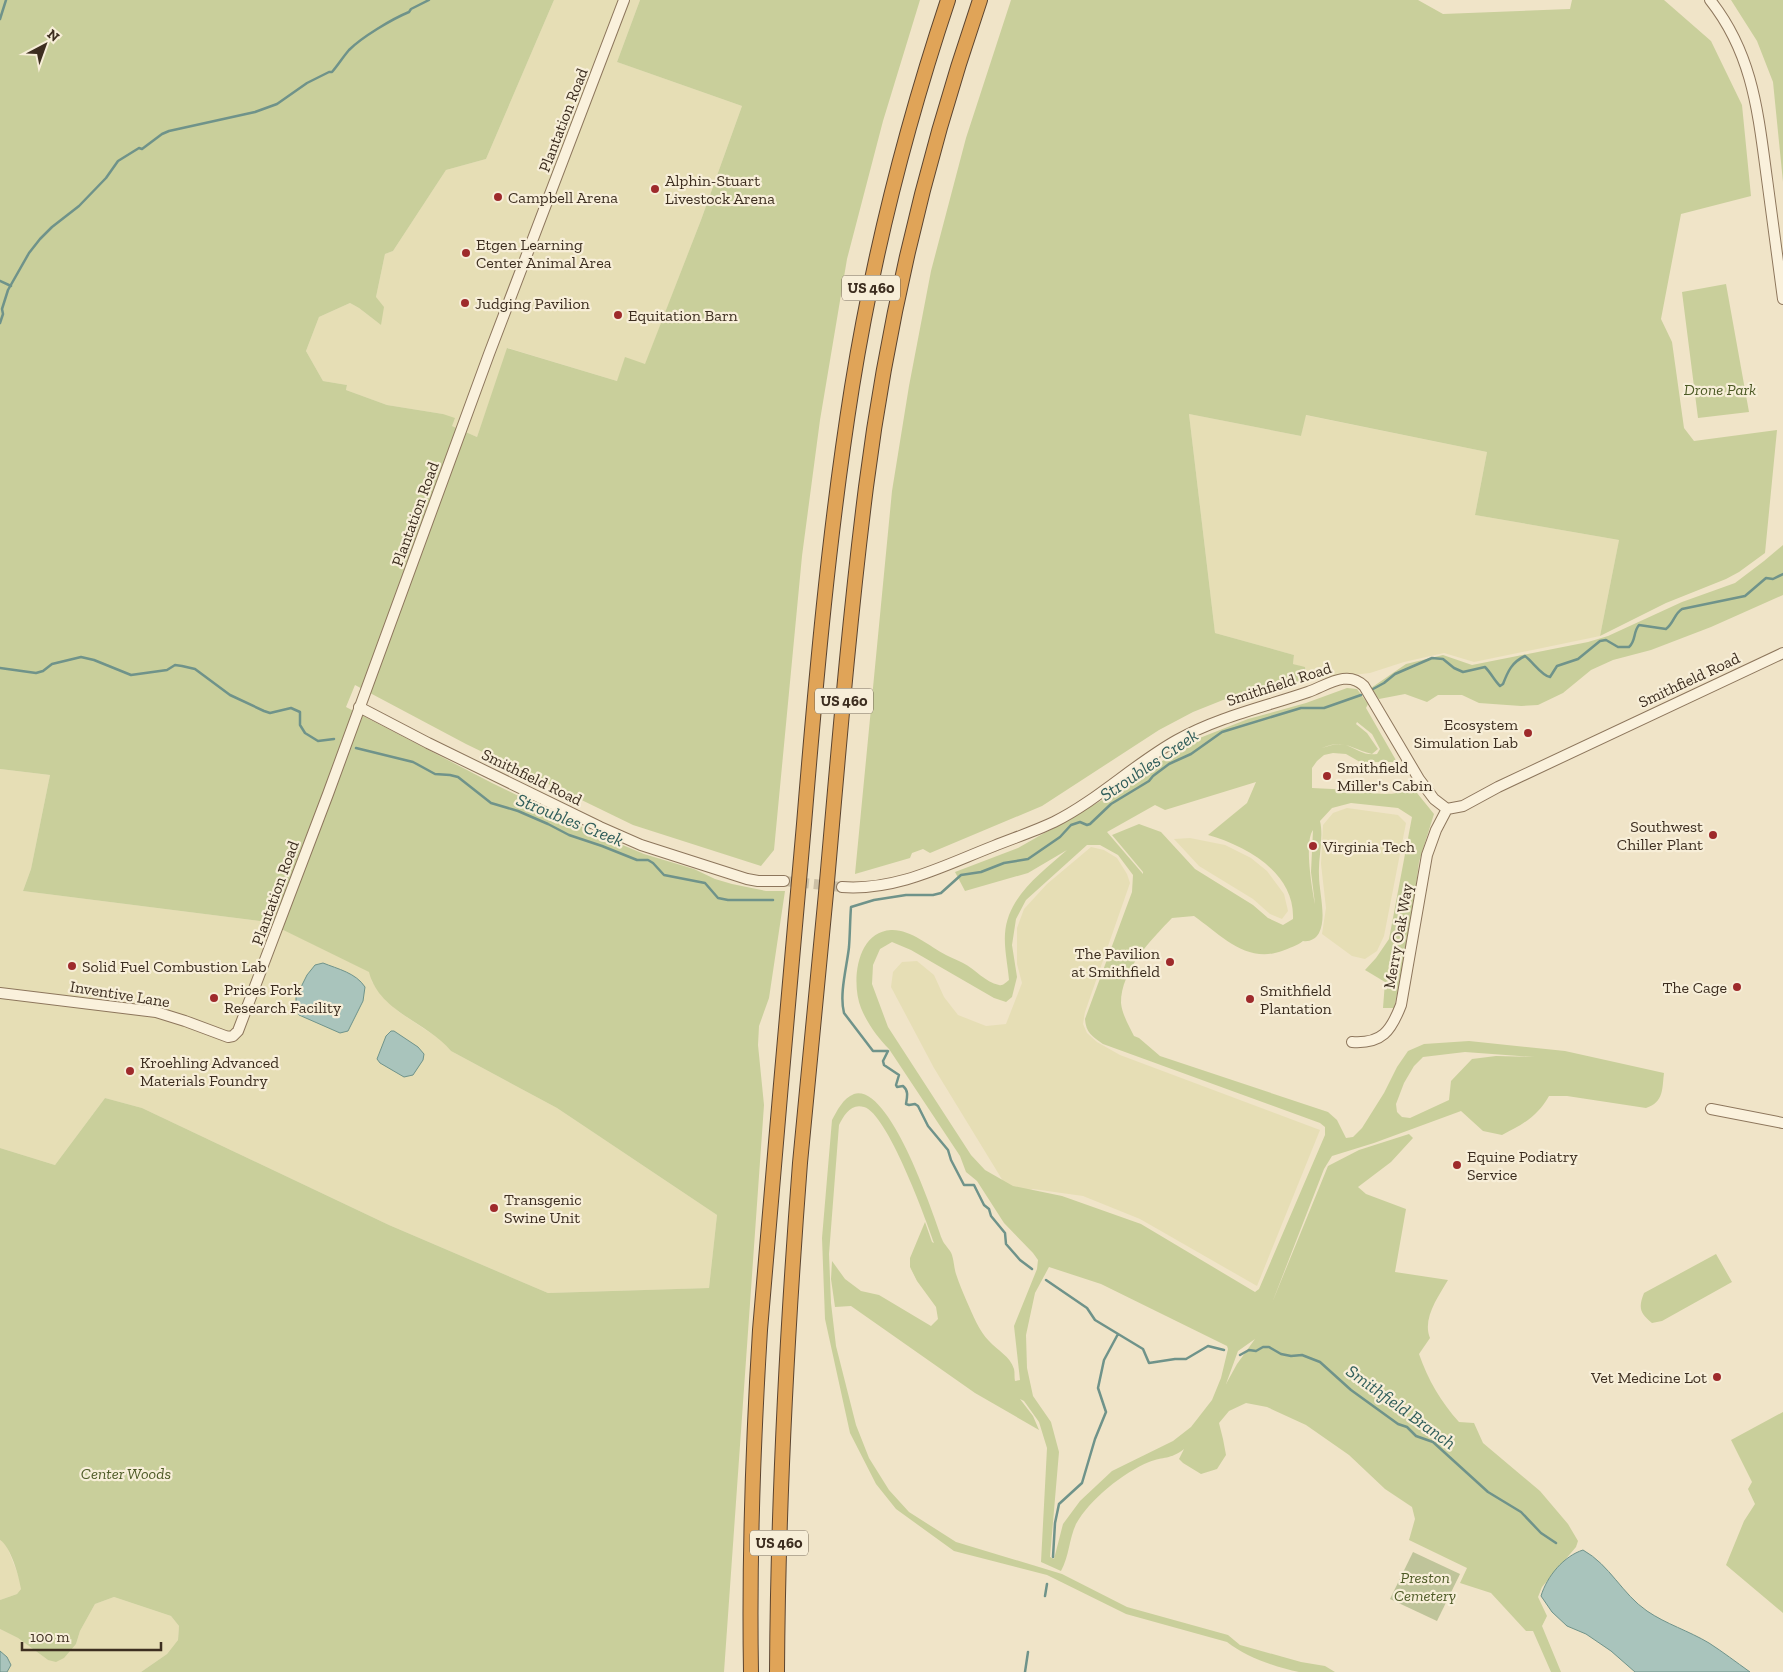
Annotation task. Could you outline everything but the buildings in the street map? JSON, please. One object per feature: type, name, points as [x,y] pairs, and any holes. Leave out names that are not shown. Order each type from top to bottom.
[{"type":"highway","name":"US 460","points":[[751,1672],[751,1540],[755,1410],[760,1330],[810,747],[839,478],[853,384],[870,292],[890,204],[920,90],[948,0]]},
{"type":"highway","name":"US 460","points":[[777,1672],[784,1415],[800,1165],[866,486],[887,357],[911,242],[945,111],[980,0]]},
{"type":"street","name":"Plantation Road","points":[[233,1036],[243,1021],[489,354],[624,0]]},
{"type":"street","points":[[1710,0],[1736,41],[1747,66],[1755,94],[1783,299]]},
{"type":"street","name":"Smithfield Road","points":[[842,886],[868,888],[885,886],[916,877],[1052,823],[1120,780],[1161,749],[1194,731],[1256,707],[1307,693],[1340,679],[1352,679],[1364,686],[1419,779],[1434,798],[1447,809],[1463,806],[1783,653]]},
{"type":"street","name":"Smithfield Road","points":[[360,707],[509,783],[641,845],[747,879],[784,881]]},
{"type":"street","name":"Merry Oak Way","points":[[1352,1042],[1374,1041],[1383,1036],[1395,1022],[1400,1005],[1427,855],[1436,830],[1447,809]]},
{"type":"street","name":"Inventive Lane","points":[[0,993],[156,1012],[222,1036],[233,1036]]},
{"type":"street","points":[[1712,1109],[1783,1122]]},
{"type":"shaded area","points":[[554,0],[640,0],[617,62],[742,106],[701,220],[645,365],[617,381],[508,348],[477,437],[452,426],[443,414],[387,405],[346,390],[347,385],[323,381],[306,351],[319,317],[350,303],[381,325],[376,297],[385,254],[393,251],[446,170],[486,159]]},
{"type":"shaded area","points":[[1189,414],[1301,436],[1305,415],[1487,452],[1475,515],[1619,540],[1600,636],[1474,662],[1444,653],[1404,662],[1370,673],[1306,680],[1305,668],[1293,664],[1294,655],[1215,633]]},
{"type":"shaded area","points":[[0,769],[50,775],[31,869],[23,891],[268,922],[370,972],[372,982],[387,1001],[399,1012],[444,1042],[451,1051],[557,1108],[717,1215],[709,1288],[548,1293],[389,1225],[142,1108],[105,1098],[55,1165],[0,1148]]},
{"type":"shaded area","points":[[1347,808],[1398,815],[1406,823],[1384,936],[1377,951],[1365,959],[1352,956],[1322,934],[1326,908],[1321,864],[1323,825],[1333,813]]},
{"type":"shaded area","points":[[1190,838],[1225,845],[1251,858],[1267,871],[1284,894],[1288,911],[1282,919],[1270,914],[1253,899],[1199,866],[1174,839]]},
{"type":"shaded area","points":[[1091,847],[1104,850],[1117,858],[1130,883],[1085,1012],[1083,1024],[1087,1033],[1097,1042],[1120,1055],[1320,1130],[1257,1286],[1140,1219],[1083,1196],[1033,1189],[1016,1193],[1003,1181],[934,1068],[891,987],[893,972],[902,962],[917,961],[934,975],[944,997],[958,1015],[986,1026],[1006,1024],[1022,983],[1017,964],[1017,928],[1024,909],[1047,884]]},
{"type":"shaded area","points":[[0,1540],[6,1544],[20,1580],[21,1589],[17,1594],[0,1600]]},
{"type":"shaded area","points":[[114,1597],[171,1616],[179,1626],[178,1640],[167,1654],[141,1672],[0,1672],[0,1629],[18,1638],[48,1660],[76,1644],[80,1631],[95,1604]]},
{"type":"green space","name":"Center Woods","points":[[0,0],[554,0],[486,159],[446,170],[393,251],[385,254],[376,297],[384,307],[381,325],[350,303],[319,317],[306,351],[323,381],[347,385],[346,390],[387,405],[443,414],[455,418],[452,426],[477,437],[507,348],[617,381],[625,357],[645,364],[701,220],[742,106],[617,62],[640,0],[920,0],[883,121],[847,259],[820,420],[802,556],[774,850],[761,866],[633,825],[466,744],[355,685],[346,707],[492,783],[594,833],[644,854],[694,869],[715,879],[732,884],[766,891],[785,891],[769,998],[759,1026],[758,1045],[764,1105],[724,1672],[141,1672],[167,1654],[178,1640],[179,1626],[171,1616],[114,1597],[95,1604],[80,1631],[76,1644],[64,1658],[56,1662],[48,1660],[18,1638],[0,1629],[0,1600],[17,1594],[21,1589],[11,1555],[0,1540],[0,1148],[55,1165],[105,1098],[142,1108],[389,1225],[548,1293],[709,1288],[717,1215],[557,1108],[451,1051],[441,1041],[393,1007],[374,986],[369,972],[267,922],[23,891],[31,869],[50,775],[0,769]]},
{"type":"green space","points":[[1011,0],[1418,0],[1443,14],[1570,9],[1572,0],[1664,0],[1711,41],[1742,105],[1751,196],[1681,214],[1661,319],[1672,342],[1684,428],[1694,441],[1777,430],[1765,553],[1726,579],[1666,603],[1600,636],[1619,540],[1475,515],[1487,452],[1306,415],[1301,436],[1189,414],[1215,633],[1294,655],[1293,664],[1305,667],[1306,680],[1228,698],[1193,712],[1159,730],[1042,806],[930,853],[923,849],[912,853],[910,858],[855,874],[892,491],[909,386],[931,271],[966,138]]},
{"type":"green space","points":[[1731,0],[1783,0],[1783,182],[1773,82],[1757,41]]},
{"type":"green space","name":"Drone Park","points":[[1726,284],[1749,412],[1698,418],[1682,292]]},
{"type":"green space","points":[[1783,545],[1783,595],[1711,627],[1651,650],[1613,660],[1591,670],[1563,693],[1538,705],[1521,706],[1479,703],[1462,695],[1438,695],[1427,702],[1405,694],[1379,699],[1371,688],[1406,664],[1443,655],[1472,665],[1588,642],[1608,636],[1682,602],[1735,583]]},
{"type":"green space","points":[[1347,688],[1357,689],[1368,704],[1366,708],[1397,762],[1360,762],[1346,754],[1333,753],[1324,755],[1312,768],[1312,788],[1390,794],[1413,788],[1434,814],[1419,862],[1410,935],[1394,1008],[1383,1008],[1385,982],[1365,970],[1389,939],[1412,817],[1398,808],[1351,803],[1332,808],[1320,821],[1319,875],[1322,920],[1316,937],[1282,951],[1257,954],[1235,946],[1194,916],[1172,918],[1139,956],[1126,979],[1122,991],[1121,1003],[1123,1011],[1134,1036],[1160,1056],[1328,1112],[1337,1120],[1346,1138],[1353,1137],[1362,1128],[1408,1051],[1424,1044],[1469,1041],[1565,1051],[1664,1073],[1659,1099],[1646,1108],[1567,1096],[1549,1096],[1540,1109],[1529,1119],[1502,1135],[1483,1131],[1461,1111],[1374,1143],[1332,1156],[1324,1169],[1272,1303],[1328,1166],[1359,1150],[1409,1134],[1413,1138],[1391,1162],[1358,1187],[1366,1194],[1406,1209],[1395,1272],[1448,1280],[1432,1308],[1428,1323],[1430,1338],[1419,1354],[1446,1407],[1459,1422],[1474,1423],[1483,1443],[1540,1491],[1568,1524],[1578,1541],[1576,1547],[1542,1587],[1538,1597],[1547,1616],[1542,1626],[1561,1672],[1551,1672],[1533,1631],[1526,1631],[1491,1593],[1460,1583],[1467,1568],[1409,1540],[1415,1519],[1412,1507],[1385,1489],[1349,1455],[1306,1425],[1267,1407],[1246,1403],[1229,1411],[1219,1423],[1226,1455],[1217,1469],[1201,1474],[1179,1459],[1184,1449],[1175,1455],[1154,1460],[1139,1467],[1118,1480],[1098,1496],[1076,1524],[1061,1571],[1041,1562],[1047,1448],[1039,1422],[1024,1401],[1020,1399],[1033,1416],[1039,1430],[975,1393],[851,1306],[835,1307],[831,1279],[832,1261],[845,1279],[861,1291],[879,1295],[931,1326],[938,1319],[936,1307],[917,1281],[910,1267],[910,1258],[925,1222],[934,1243],[930,1231],[905,1168],[884,1127],[873,1114],[864,1107],[859,1106],[848,1111],[839,1125],[829,1254],[831,1303],[836,1346],[856,1425],[869,1458],[889,1490],[909,1512],[956,1542],[1062,1574],[1127,1607],[1228,1635],[1240,1645],[1301,1662],[1325,1666],[1335,1672],[1299,1672],[1280,1667],[1252,1657],[1227,1642],[1126,1614],[1047,1575],[954,1551],[896,1509],[876,1484],[850,1433],[825,1319],[822,1238],[832,1120],[847,1098],[854,1094],[868,1096],[882,1108],[895,1128],[920,1179],[943,1241],[952,1255],[955,1272],[979,1328],[992,1345],[1010,1361],[1014,1369],[1015,1381],[1020,1380],[1014,1326],[1037,1269],[1038,1260],[1004,1223],[977,1181],[966,1172],[960,1156],[889,1049],[866,1019],[858,998],[857,986],[859,960],[863,949],[879,933],[898,930],[961,962],[989,981],[1003,985],[1009,980],[1005,934],[1007,921],[1012,909],[1019,897],[1036,877],[1067,850],[1028,873],[965,891],[955,872],[1018,848],[1118,791],[1192,741],[1248,719],[1306,703]],"holes":[[[1357,722],[1372,734],[1380,749],[1377,754],[1372,754],[1378,749],[1367,733],[1356,724]],[[1346,745],[1372,754],[1361,752]],[[1256,782],[1247,803],[1208,835],[1238,846],[1266,864],[1286,888],[1292,903],[1293,919],[1283,925],[1268,918],[1253,905],[1195,869],[1161,832],[1139,824],[1112,835],[1143,874],[1107,832],[1155,805],[1165,810]],[[1313,830],[1311,872],[1315,904],[1312,888],[1309,855],[1310,836]],[[1087,845],[1100,845],[1118,855],[1133,875],[1132,892],[1085,1019],[1090,1034],[1103,1044],[1320,1123],[1325,1127],[1325,1135],[1259,1289],[1255,1292],[1141,1224],[1062,1196],[1013,1186],[985,1170],[971,1155],[888,1027],[872,984],[873,965],[880,949],[892,942],[911,950],[994,998],[1006,1002],[1012,997],[1017,977],[1012,945],[1016,919],[1026,900]],[[1465,1052],[1534,1057],[1496,1056],[1472,1059],[1451,1081],[1449,1100],[1410,1118],[1402,1117],[1397,1112],[1396,1104],[1404,1083],[1414,1066],[1423,1057]],[[1049,1267],[1101,1284],[1227,1346],[1228,1349],[1221,1378],[1212,1400],[1191,1427],[1173,1441],[1112,1471],[1080,1501],[1063,1524],[1054,1559],[1050,1557],[1059,1452],[1051,1422],[1033,1396],[1027,1368],[1026,1335],[1035,1293]],[[1255,1339],[1237,1364],[1226,1384],[1238,1351]]]},
{"type":"green space","points":[[1716,1254],[1732,1282],[1662,1321],[1652,1323],[1645,1316],[1641,1310],[1644,1293]]},
{"type":"green space","points":[[1783,1412],[1783,1613],[1726,1565],[1744,1521],[1755,1504],[1748,1489],[1752,1482],[1731,1440]]},
{"type":"green space","name":"Preston Cemetery","points":[[1413,1552],[1460,1574],[1437,1621],[1390,1599]]},
{"type":"water","points":[[323,963],[352,975],[365,987],[363,1001],[348,1031],[340,1033],[299,1015],[296,1007],[296,997],[307,975],[315,965]]},
{"type":"water","points":[[391,1031],[394,1031],[418,1047],[424,1054],[423,1060],[413,1075],[404,1077],[380,1063],[377,1059],[386,1036]]},
{"type":"water","points":[[1583,1550],[1601,1563],[1630,1596],[1647,1611],[1709,1643],[1750,1672],[1635,1672],[1611,1651],[1586,1634],[1567,1626],[1552,1612],[1541,1596],[1547,1581],[1557,1568],[1569,1557]]},
{"type":"water","points":[[0,1651],[7,1657],[11,1665],[7,1672],[0,1672]]},
{"type":"waterway","points":[[0,19],[6,0]]},
{"type":"waterway","points":[[0,323],[8,290],[29,253],[52,227],[79,206],[106,178],[118,161],[139,148],[142,149],[169,131],[255,112],[277,104],[307,83],[332,72],[349,50],[369,34],[429,0]]},
{"type":"waterway","points":[[0,281],[11,286]]},
{"type":"waterway","name":"Stroubles Creek","points":[[1373,689],[1395,674],[1432,658],[1443,659],[1454,668],[1463,672],[1485,667],[1500,686],[1514,664],[1525,656],[1550,677],[1557,666],[1578,659],[1600,641],[1606,640],[1618,647],[1629,647],[1633,642],[1639,625],[1666,629],[1682,609],[1745,596],[1766,578],[1773,579],[1783,574]]},
{"type":"waterway","name":"Stroubles Creek","points":[[0,668],[36,673],[43,671],[52,664],[81,657],[94,660],[131,675],[167,670],[175,665],[182,666],[195,669],[230,695],[264,711],[270,713],[291,708],[300,712],[300,725],[305,733],[318,741],[334,739]]},
{"type":"waterway","name":"Stroubles Creek","points":[[1032,1269],[1020,1260],[1006,1244],[1005,1233],[991,1216],[989,1209],[984,1205],[974,1185],[964,1185],[948,1150],[928,1126],[918,1106],[906,1104],[906,1090],[903,1086],[897,1087],[896,1085],[899,1075],[884,1065],[883,1061],[888,1051],[873,1051],[844,1013],[842,997],[849,947],[851,907],[874,900],[906,895],[933,895],[941,893],[961,875],[981,872],[1004,863],[1028,859],[1060,837],[1071,825],[1080,822],[1087,825],[1090,824],[1111,804],[1149,781],[1169,764],[1191,754],[1222,732],[1301,708],[1324,708],[1361,695]]},
{"type":"waterway","name":"Stroubles Creek","points":[[356,748],[413,762],[435,774],[458,777],[491,803],[518,811],[569,835],[637,860],[648,860],[664,875],[705,883],[718,898],[728,900],[773,900]]},
{"type":"waterway","name":"Smithfield Branch","points":[[1046,1280],[1087,1308],[1095,1320],[1143,1349],[1149,1363],[1186,1359],[1208,1346],[1224,1350]]},
{"type":"waterway","points":[[1053,1557],[1055,1523],[1059,1504],[1082,1483],[1095,1439],[1106,1412],[1098,1388],[1104,1360],[1118,1334]]},
{"type":"waterway","name":"Smithfield Branch","points":[[1240,1355],[1249,1350],[1256,1351],[1263,1347],[1269,1347],[1281,1354],[1291,1356],[1302,1355],[1320,1362],[1351,1390],[1398,1424],[1407,1427],[1416,1436],[1433,1442],[1488,1492],[1521,1512],[1541,1533],[1556,1543]]},
{"type":"waterway","points":[[1045,1596],[1047,1584]]},
{"type":"waterway","points":[[1025,1672],[1028,1652]]},
{"type":"tunnel","points":[[784,881],[842,887]]},
{"type":"place","name":"Alphin-Stuart Livestock Arena","points":[[655,189]]},
{"type":"place","name":"Campbell Arena","points":[[498,197]]},
{"type":"place","name":"Etgen Learning Center Animal Area","points":[[466,253]]},
{"type":"place","name":"Judging Pavilion","points":[[465,303]]},
{"type":"place","name":"Equitation Barn","points":[[618,315]]},
{"type":"place","name":"Ecosystem Simulation Lab","points":[[1528,733]]},
{"type":"place","name":"Smithfield Miller's Cabin","points":[[1327,776]]},
{"type":"place","name":"Southwest Chiller Plant","points":[[1713,835]]},
{"type":"place","name":"Virginia Tech","points":[[1313,846]]},
{"type":"place","name":"The Pavilion at Smithfield","points":[[1170,962]]},
{"type":"place","name":"Solid Fuel Combustion Lab","points":[[72,966]]},
{"type":"place","name":"The Cage","points":[[1737,987]]},
{"type":"place","name":"Prices Fork Research Facility","points":[[214,998]]},
{"type":"place","name":"Smithfield Plantation","points":[[1250,999]]},
{"type":"place","name":"Kroehling Advanced Materials Foundry","points":[[130,1071]]},
{"type":"place","name":"Equine Podiatry Service","points":[[1457,1165]]},
{"type":"place","name":"Transgenic Swine Unit","points":[[494,1208]]},
{"type":"place","name":"Vet Medicine Lot","points":[[1717,1377]]}]
